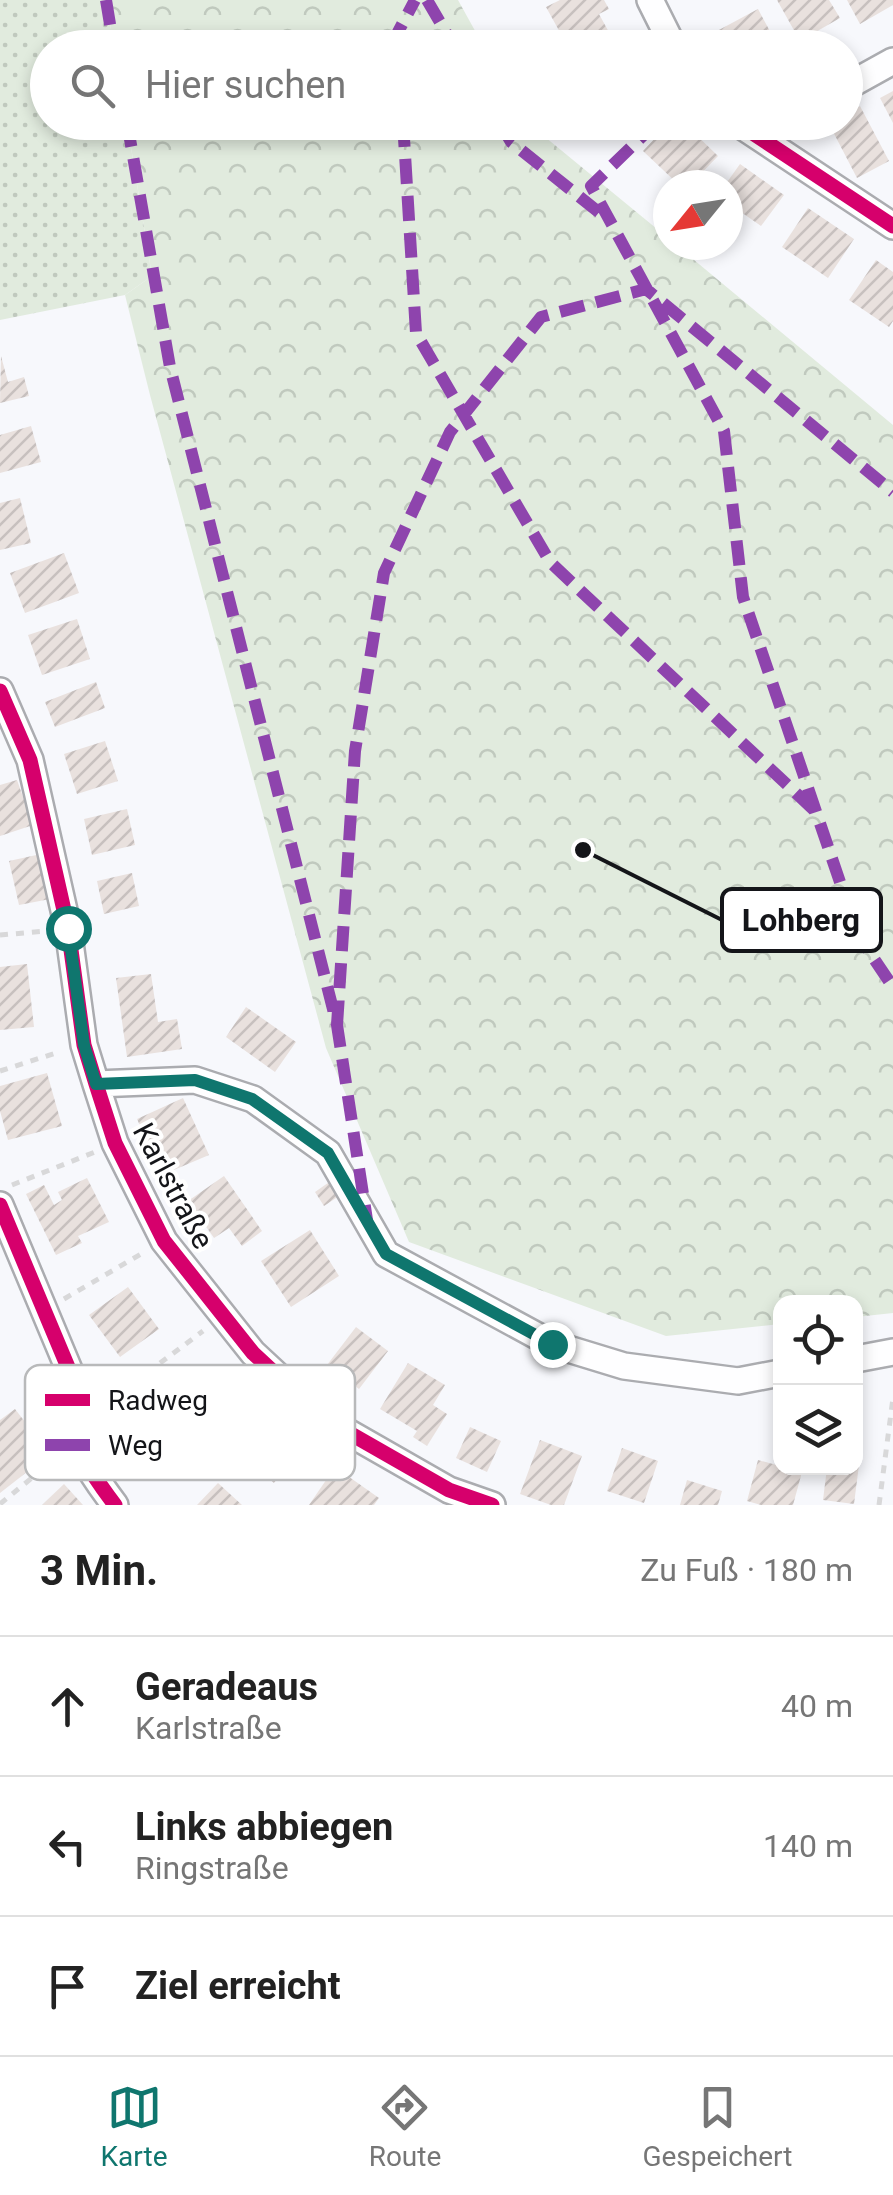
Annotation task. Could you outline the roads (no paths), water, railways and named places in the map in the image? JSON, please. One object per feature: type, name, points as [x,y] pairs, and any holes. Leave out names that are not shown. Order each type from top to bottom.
[{"type":"street","points":[[650,0],[665,30]]},
{"type":"street","points":[[863,78],[893,61]]},
{"type":"street","points":[[764,140],[893,226]]},
{"type":"street","name":"Karlstraße","points":[[0,691],[30,760],[68,928],[84,1045],[115,1144],[164,1241],[221,1316],[267,1365]]},
{"type":"street","points":[[96,1084],[195,1080],[252,1099],[328,1153],[386,1254],[552,1344],[624,1366],[738,1382],[773,1374]]},
{"type":"street","points":[[0,1205],[66,1365]]},
{"type":"street","points":[[863,1358],[893,1352]]},
{"type":"street","name":"Karlstraße","points":[[355,1436],[448,1490],[492,1505]]},
{"type":"street","points":[[99,1480],[114,1505]]},
{"type":"place","name":"Lohberg","points":[[583,850]]}]
